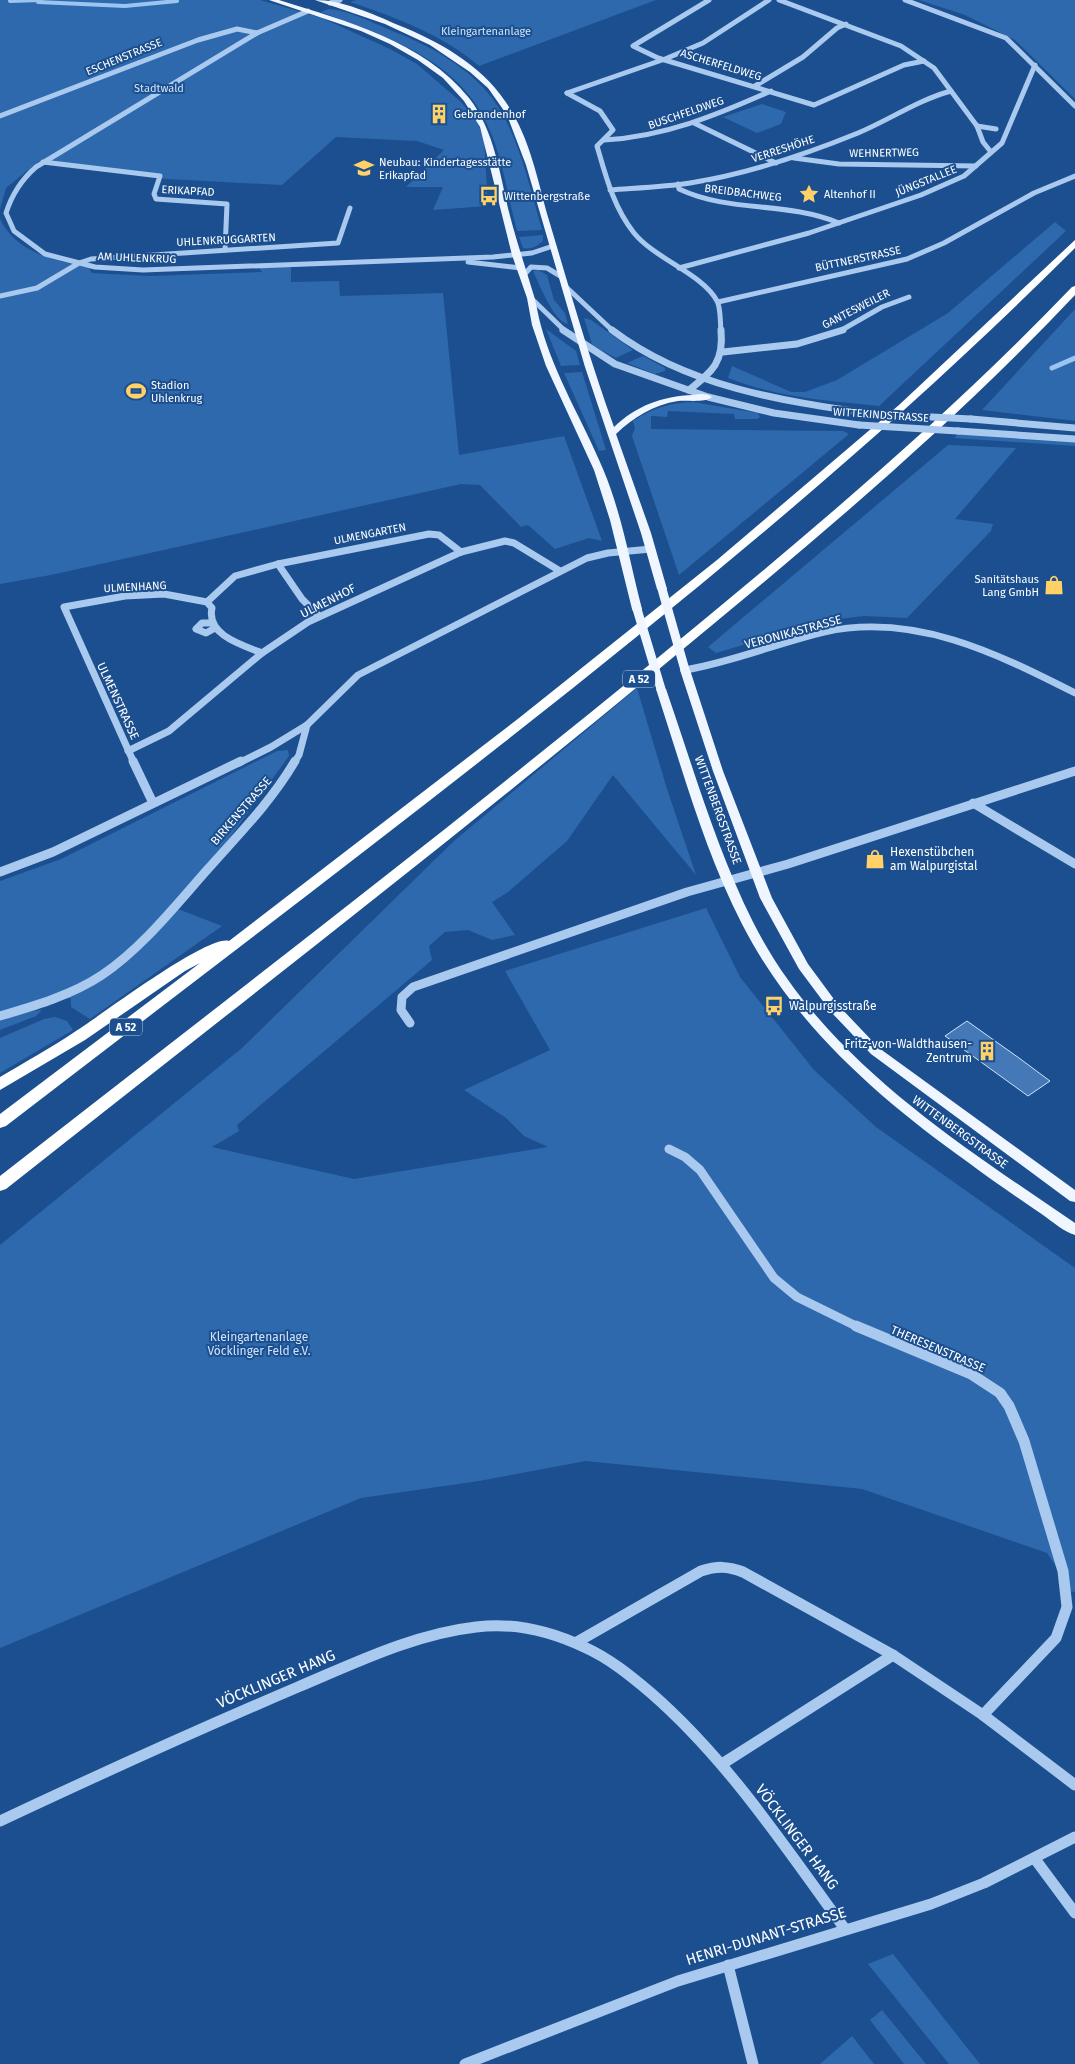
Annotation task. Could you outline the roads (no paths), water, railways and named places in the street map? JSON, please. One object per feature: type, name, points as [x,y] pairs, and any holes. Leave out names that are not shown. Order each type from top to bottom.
[{"type":"highway","name":"A 52","points":[[0,1122],[252,931],[555,696],[773,521],[936,378],[1075,243]]},
{"type":"highway","name":"A 52","points":[[0,1185],[557,748],[821,530],[1022,345],[1075,289]]},
{"type":"highway","points":[[0,1084],[86,1032],[180,967],[252,931]]},
{"type":"main road","name":"WITTENBERGSTRASSE","points":[[272,0],[370,32],[401,47],[441,72],[461,91],[475,109],[484,127],[516,255],[531,298],[536,325],[550,366],[599,470],[615,520],[637,609],[661,689],[729,880],[764,952],[797,1002],[835,1046],[905,1110],[1075,1230]]},
{"type":"main road","name":"WITTENBERGSTRASSE","points":[[318,0],[390,23],[442,48],[474,72],[492,89],[504,106],[520,138],[582,344],[651,548],[685,670],[718,771],[771,907],[803,966],[835,1009],[875,1051],[1075,1197]]},
{"type":"main road","points":[[308,12],[330,4]]},
{"type":"main road","points":[[611,434],[628,417],[653,404],[682,397],[708,396]]},
{"type":"street","points":[[330,4],[340,0]]},
{"type":"street","name":"ASCHERFELDWEG","points":[[709,0],[633,46],[665,60],[809,104],[819,104],[904,65],[924,61]]},
{"type":"street","points":[[689,390],[705,378],[719,362],[723,352],[718,302],[714,296],[679,268],[652,250],[631,231],[618,212],[597,146],[613,130],[609,120],[597,107],[567,92],[665,60],[703,43],[769,0]]},
{"type":"street","points":[[779,0],[901,46],[934,68],[977,126],[983,142],[991,152]]},
{"type":"street","points":[[905,0],[1001,35],[1011,41],[1075,106]]},
{"type":"street","name":"AM UHLENKRUG","points":[[308,12],[257,33],[43,162],[20,180],[12,193],[6,213],[14,231],[45,254],[95,267],[143,270],[516,255],[539,252],[554,246]]},
{"type":"street","points":[[755,86],[785,69],[837,28],[846,24]]},
{"type":"street","name":"ESCHENSTRASSE","points":[[0,116],[198,40],[234,29],[257,33]]},
{"type":"street","name":"JÜNGSTALLEE","points":[[679,268],[767,246],[838,224],[921,195],[964,176],[1002,142],[1009,130],[1035,64]]},
{"type":"street","name":"BUSCHFELDWEG","points":[[604,140],[641,138],[694,123],[770,91]]},
{"type":"street","name":"VERRESHÖHE","points":[[610,190],[678,184],[737,174],[794,158],[884,121],[910,109],[929,97],[951,91]]},
{"type":"street","points":[[694,123],[776,163]]},
{"type":"street","points":[[977,126],[996,129]]},
{"type":"street","name":"WEHNERTWEG","points":[[794,158],[844,164],[931,163],[976,166]]},
{"type":"street","name":"ERIKAPFAD","points":[[43,162],[160,176],[154,194],[156,199],[226,204],[225,250]]},
{"type":"street","name":"BÜTTNERSTRASSE","points":[[718,302],[907,259],[944,244],[1034,193],[1075,176]]},
{"type":"street","name":"BREIDBACHWEG","points":[[678,184],[679,189],[697,197],[807,210],[825,216],[838,224]]},
{"type":"street","name":"UHLENKRUGGARTEN","points":[[79,263],[113,256],[338,243],[350,208]]},
{"type":"street","name":"AM UHLENKRUG","points":[[448,258],[522,271]]},
{"type":"street","points":[[0,296],[37,288],[79,263]]},
{"type":"street","points":[[522,271],[531,267],[542,267],[563,281]]},
{"type":"street","name":"WITTEKINDSTRASSE","points":[[563,281],[620,336],[672,366],[747,392],[788,401],[873,414],[971,419],[1075,428]]},
{"type":"street","name":"GANTESWEILER","points":[[723,352],[762,350],[816,340],[845,328],[897,299],[909,296]]},
{"type":"street","name":"WITTEKINDSTRASSE","points":[[531,298],[558,325],[582,344],[615,364],[708,396],[774,413],[859,424],[1075,439]]},
{"type":"street","name":"ULMENGARTEN","points":[[207,602],[235,576],[278,564],[430,534],[439,535],[461,552]]},
{"type":"street","name":"ULMENHOF","points":[[128,751],[169,731],[262,653],[319,616],[461,552],[494,542],[505,541],[514,543],[560,571]]},
{"type":"street","points":[[0,872],[53,852],[271,748],[307,725],[358,675],[560,571],[587,558],[622,551],[651,548]]},
{"type":"street","points":[[278,564],[302,599],[319,616]]},
{"type":"street","name":"ULMENHANG","points":[[64,607],[125,596],[164,594],[207,602]]},
{"type":"street","points":[[207,602],[212,608],[210,613],[213,625],[226,636],[262,653]]},
{"type":"street","name":"ULMENSTRASSE","points":[[64,607],[153,803]]},
{"type":"street","name":"VERONIKASTRASSE","points":[[685,670],[709,667],[825,632],[855,627],[893,626],[948,635],[1023,666],[1075,693]]},
{"type":"street","name":"BIRKENSTRASSE","points":[[0,1016],[34,1006],[80,987],[102,975],[127,954],[165,917],[278,790],[299,755],[307,725]]},
{"type":"street","points":[[410,1023],[401,1010],[402,997],[413,987],[475,964],[729,880],[757,873],[1075,771]]},
{"type":"street","points":[[973,803],[1075,864]]},
{"type":"street","name":"THERESENSTRASSE","points":[[669,1149],[685,1157],[700,1170],[774,1278],[797,1298],[883,1339],[970,1374],[1000,1393],[1008,1406],[1024,1441],[1043,1500],[1063,1571],[1067,1607],[1056,1638],[983,1715]]},
{"type":"street","points":[[577,1642],[701,1571],[716,1566],[730,1567],[743,1572],[893,1655],[983,1715],[1075,1785]]},
{"type":"street","name":"VÖCKLINGER HANG","points":[[0,1821],[108,1770],[293,1689],[440,1632],[477,1625],[519,1626],[541,1630],[577,1642],[615,1666],[671,1709],[722,1764],[846,1929]]},
{"type":"street","points":[[722,1764],[893,1655]]},
{"type":"street","name":"HENRI-DUNANT-STRASSE","points":[[465,2064],[678,1981],[931,1904],[984,1883],[1035,1859],[1075,1837]]},
{"type":"street","points":[[1035,1859],[1075,1913]]},
{"type":"street","points":[[728,1965],[753,2064]]},
{"type":"waterway","points":[[10,1],[41,0]]},
{"type":"waterway","points":[[38,2],[125,6],[177,1]]},
{"type":"waterway","points":[[1052,368],[1075,358]]},
{"type":"place","name":"Gebrandenhof","points":[[439,114]]},
{"type":"place","name":"Neubau: Kindertagesstätte Erikapfad","points":[[364,168]]},
{"type":"place","name":"Altenhof II","points":[[809,194]]},
{"type":"place","name":"Wittenbergstraße","points":[[489,196]]},
{"type":"place","name":"Stadion Uhlenkrug","points":[[136,391]]},
{"type":"place","name":"Sanitätshaus Lang GmbH","points":[[1054,585]]},
{"type":"place","name":"Hexenstübchen am Walpurgistal","points":[[875,859]]},
{"type":"place","name":"Walpurgisstraße","points":[[774,1006]]},
{"type":"place","name":"Fritz-von-Waldthausen- Zentrum","points":[[987,1051]]},
{"type":"park label","name":"Kleingartenanlage","points":[[486,31]]},
{"type":"park label","name":"Stadtwald","points":[[159,88]]},
{"type":"park label","name":"Kleingartenanlage Vöcklinger Feld e.V.","points":[[259,1344]]}]
